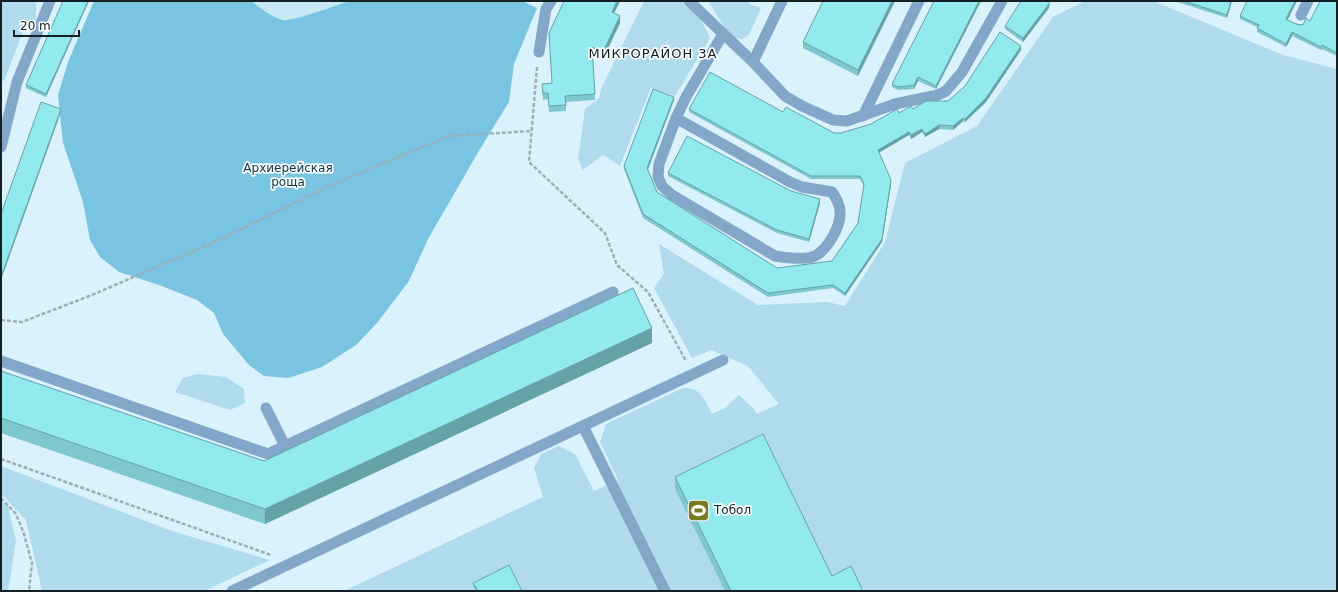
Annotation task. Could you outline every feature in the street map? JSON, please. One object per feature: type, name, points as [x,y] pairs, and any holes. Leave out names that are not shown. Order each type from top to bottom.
[{"type":"street","points":[[1,147],[17,82],[50,1]]},
{"type":"street","points":[[538,52],[546,10],[551,1]]},
{"type":"street","points":[[689,1],[753,62],[785,96],[802,106],[833,120],[847,121],[895,104],[938,95],[946,91],[962,72],[1002,1]]},
{"type":"street","points":[[753,62],[782,1]]},
{"type":"street","points":[[863,116],[919,1]]},
{"type":"street","points":[[1301,14],[1308,1]]},
{"type":"street","points":[[676,118],[790,182],[802,187],[832,192],[837,199],[840,212],[836,230],[827,248],[815,256],[792,258],[775,256],[672,195],[662,186],[658,177],[659,164],[676,118],[686,97],[723,34]]},
{"type":"street","points":[[1,361],[268,454],[613,292]]},
{"type":"street","points":[[232,591],[723,360]]},
{"type":"street","points":[[266,408],[285,446]]},
{"type":"street","points":[[583,426],[665,591]]},
{"type":"path","points":[[538,52],[529,162],[605,233],[618,265],[648,292],[687,362],[680,366]]},
{"type":"path","points":[[1,320],[22,322],[92,295],[218,240],[336,183],[449,136],[532,131]]},
{"type":"path","points":[[1,459],[275,556]]},
{"type":"path","points":[[1,498],[16,514],[23,531],[32,563],[30,591]]},
{"type":"shaded area","points":[[1,1],[34,1],[36,4],[36,19],[24,29],[4,81],[1,80]]},
{"type":"shaded area","points":[[251,1],[349,1],[322,11],[285,21],[271,16]]},
{"type":"shaded area","points":[[644,1],[681,1],[701,20],[710,38],[675,96],[651,88],[620,166],[603,155],[583,170],[578,159],[585,109],[599,98],[601,89]]},
{"type":"shaded area","points":[[708,1],[750,1],[749,4],[761,8],[749,35],[742,39],[734,38],[723,25]]},
{"type":"shaded area","points":[[1085,1],[1153,1],[1283,55],[1337,69],[1337,591],[344,591],[543,497],[534,468],[541,454],[559,446],[575,454],[594,491],[618,480],[600,442],[606,424],[683,388],[689,388],[702,395],[712,414],[725,408],[739,395],[754,409],[756,414],[779,404],[748,366],[711,350],[692,358],[654,288],[664,274],[659,244],[758,305],[827,302],[845,306],[885,242],[905,163],[977,126],[1053,17]]},
{"type":"shaded area","points":[[197,374],[226,377],[244,389],[245,403],[230,410],[175,392],[183,378]]},
{"type":"shaded area","points":[[1,466],[175,532],[270,560],[204,591],[42,591],[26,520],[1,494]]},
{"type":"shaded area","points":[[1,501],[8,506],[16,541],[8,591],[1,591]]},
{"type":"green space","name":"Архиерейская роща","points":[[94,1],[251,1],[270,15],[283,20],[304,16],[349,1],[522,1],[537,8],[514,64],[509,102],[428,239],[409,281],[377,323],[356,345],[322,367],[288,378],[264,376],[249,365],[223,334],[214,313],[197,300],[159,285],[119,272],[100,257],[90,240],[83,202],[63,143],[58,95],[68,62]]},
{"type":"building","points":[[63,1],[88,1],[46,94],[26,85]]},
{"type":"building","points":[[564,1],[617,1],[612,12],[620,16],[603,52],[592,47],[595,94],[565,96],[566,105],[549,106],[548,93],[543,93],[542,84],[552,83],[549,33]]},
{"type":"building","points":[[823,1],[892,1],[858,70],[803,42]]},
{"type":"building","points":[[934,1],[979,1],[936,86],[918,77],[914,85],[898,87],[892,84]]},
{"type":"building","points":[[1021,1],[1050,1],[1023,38],[1005,26]]},
{"type":"building","points":[[1184,1],[1231,1],[1227,15]]},
{"type":"building","points":[[1247,1],[1295,1],[1286,19],[1296,24],[1303,25],[1306,18],[1310,21],[1320,1],[1337,1],[1337,53],[1322,45],[1321,47],[1292,32],[1286,44],[1257,28],[1259,25],[1240,16]]},
{"type":"building","points":[[1000,32],[1021,46],[986,98],[965,119],[963,118],[953,126],[939,125],[925,134],[922,129],[911,135],[909,132],[878,150],[891,180],[882,239],[845,293],[833,285],[768,293],[643,214],[624,166],[653,89],[674,97],[647,168],[657,192],[777,268],[832,261],[858,223],[864,184],[860,176],[811,176],[689,109],[710,72],[783,112],[786,107],[834,133],[841,133],[871,124],[897,109],[899,113],[911,106],[913,109],[926,101],[948,101],[965,86]]},
{"type":"building","points":[[41,102],[61,109],[1,277],[1,214]]},
{"type":"building","points":[[687,136],[791,191],[820,199],[809,239],[777,230],[668,173]]},
{"type":"building","points":[[633,288],[652,328],[265,509],[1,418],[1,371],[264,461]]},
{"type":"building","points":[[763,434],[832,576],[851,566],[863,591],[731,591],[675,477]]},
{"type":"building","points":[[509,565],[522,591],[478,591],[473,583]]},
{"type":"place","name":"Тобол","points":[[699,510]]},
{"type":"district","name":"МИКРОРАЙОН 3А","points":[[653,53]]}]
